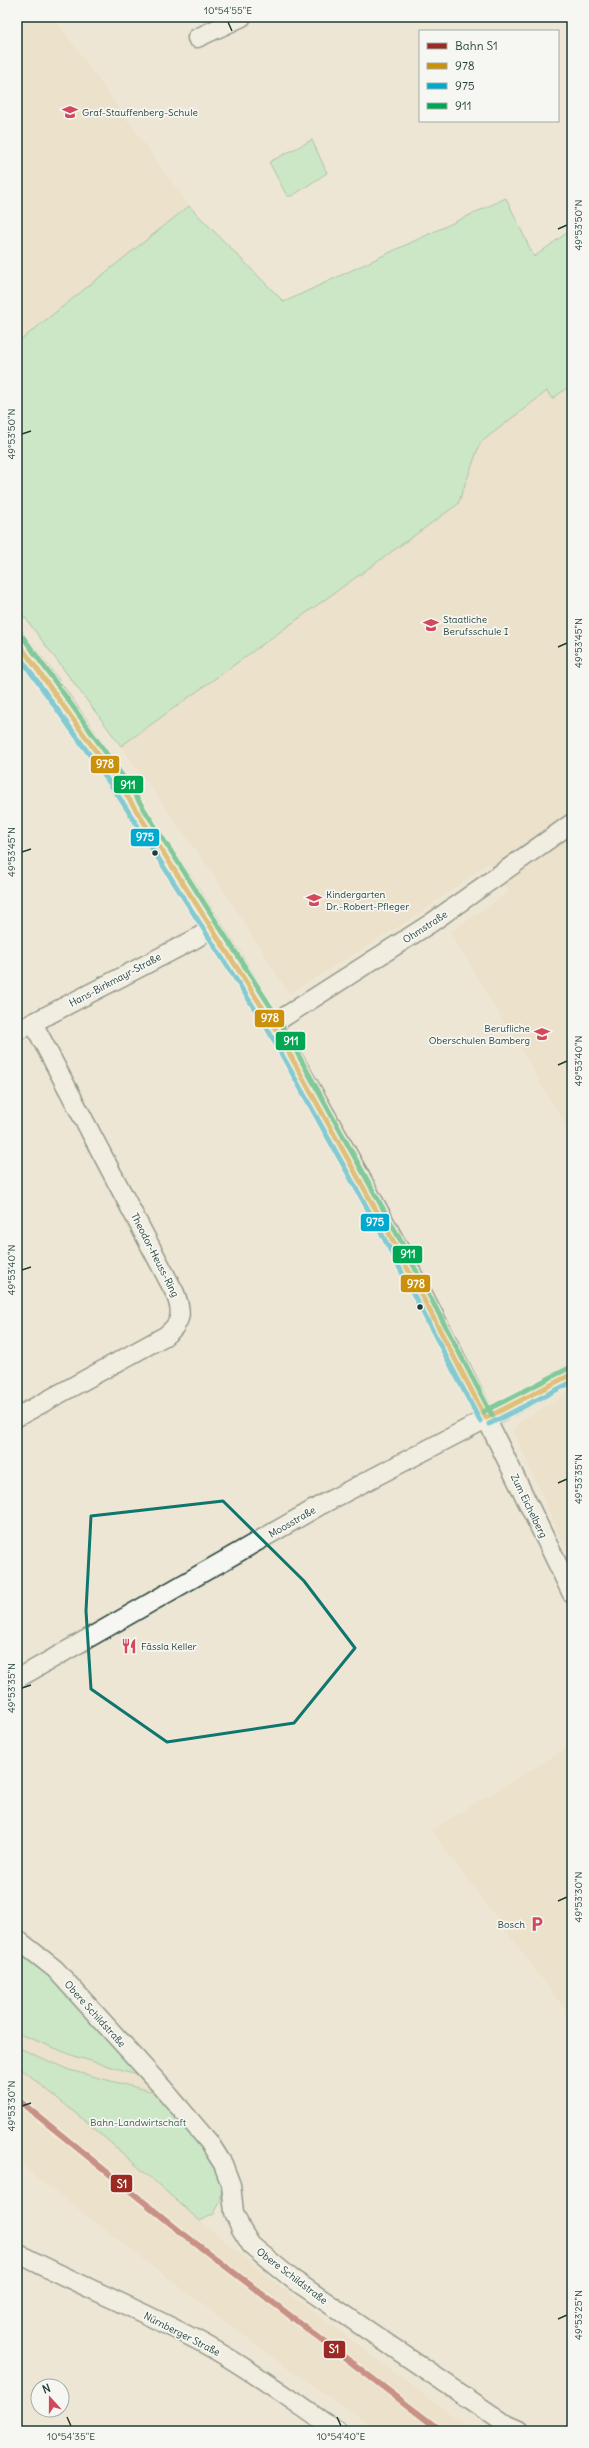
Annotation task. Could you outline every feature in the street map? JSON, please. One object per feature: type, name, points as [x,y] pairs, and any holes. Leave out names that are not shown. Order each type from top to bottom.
[{"type":"street","points":[[197,38],[242,17]]},
{"type":"street","name":"Zum Eichelberg","points":[[17,641],[102,758],[273,1024],[380,1216],[486,1418],[572,1594]]},
{"type":"street","name":"Ohmstraße","points":[[273,1024],[431,923],[572,823]]},
{"type":"street","name":"Hans-Birkmayr-Straße","points":[[17,1031],[212,928]]},
{"type":"street","name":"Theodor-Heuss-Ring","points":[[17,1417],[165,1336],[179,1322],[181,1313],[172,1288],[33,1023]]},
{"type":"street","name":"Moosstraße","points":[[17,1680],[322,1505],[572,1374]]},
{"type":"street","name":"Obere Schildstraße","points":[[17,1939],[55,1969],[162,2086],[192,2122],[223,2164],[230,2184],[234,2212],[241,2229],[251,2245],[291,2278],[404,2357],[507,2425],[521,2431]]},
{"type":"street","name":"Nürnberger Straße","points":[[17,2253],[73,2282],[187,2335],[272,2387],[337,2431]]},
{"type":"highlighted area","points":[[223,1501],[304,1581],[355,1648],[294,1723],[167,1742],[91,1689],[86,1611],[91,1516]]},
{"type":"shaded area","name":"Graf-Stauffenberg-Schule","points":[[17,17],[57,17],[55,19],[189,206],[17,343]]},
{"type":"shaded area","name":"Staatliche Berufsschule I","points":[[572,384],[572,1135],[450,932],[509,892],[489,863],[411,919],[289,994],[218,881],[121,746],[457,504],[480,443],[547,391],[552,398]]},
{"type":"shaded area","points":[[572,1391],[572,1563],[514,1432],[519,1422]]},
{"type":"shaded area","name":"Bosch","points":[[572,1745],[572,2019],[431,1830]]},
{"type":"shaded area","points":[[17,2033],[77,2057],[144,2076],[157,2093],[69,2070],[17,2047]]},
{"type":"shaded area","points":[[17,2065],[96,2130],[200,2221],[292,2296],[473,2431],[380,2431],[281,2364],[41,2181],[17,2160]]},
{"type":"green space","points":[[312,140],[327,173],[292,196],[287,196],[269,162]]},
{"type":"green space","points":[[506,198],[534,257],[572,229],[572,384],[552,399],[547,391],[480,443],[458,504],[121,746],[17,607],[17,343],[189,206],[284,302]]},
{"type":"green space","points":[[17,1947],[28,1953],[144,2076],[77,2057],[17,2033]]},
{"type":"green space","name":"Bahn-Landwirtschaft","points":[[17,2047],[69,2070],[157,2093],[211,2154],[222,2178],[221,2199],[214,2214],[200,2221],[96,2130],[17,2065]]},
{"type":"rail line","name":"S1","points":[[17,2099],[182,2233],[441,2431]]},
{"type":"transit line","name":"911","points":[[23,637],[126,781],[279,1020],[397,1234],[492,1415]]},
{"type":"transit line","name":"978","points":[[17,641],[120,785],[273,1024],[391,1237],[486,1418]]},
{"type":"transit line","name":"975","points":[[17,653],[114,789],[267,1028],[385,1240],[480,1421]]},
{"type":"transit line","name":"911","points":[[483,1412],[569,1368]]},
{"type":"transit line","name":"978","points":[[486,1418],[572,1374]]},
{"type":"transit line","name":"975","points":[[489,1424],[572,1382]]},
{"type":"place","name":"Graf-Stauffenberg-Schule","points":[[70,112]]},
{"type":"place","name":"Staatliche Berufsschule I","points":[[431,625]]},
{"type":"place","name":"Kindergarten Dr.-Robert-Pfleger","points":[[314,900]]},
{"type":"place","name":"Berufliche Oberschulen Bamberg","points":[[542,1034]]},
{"type":"place","name":"Fässla Keller","points":[[129,1646]]},
{"type":"place","name":"Bosch","points":[[537,1924]]}]
